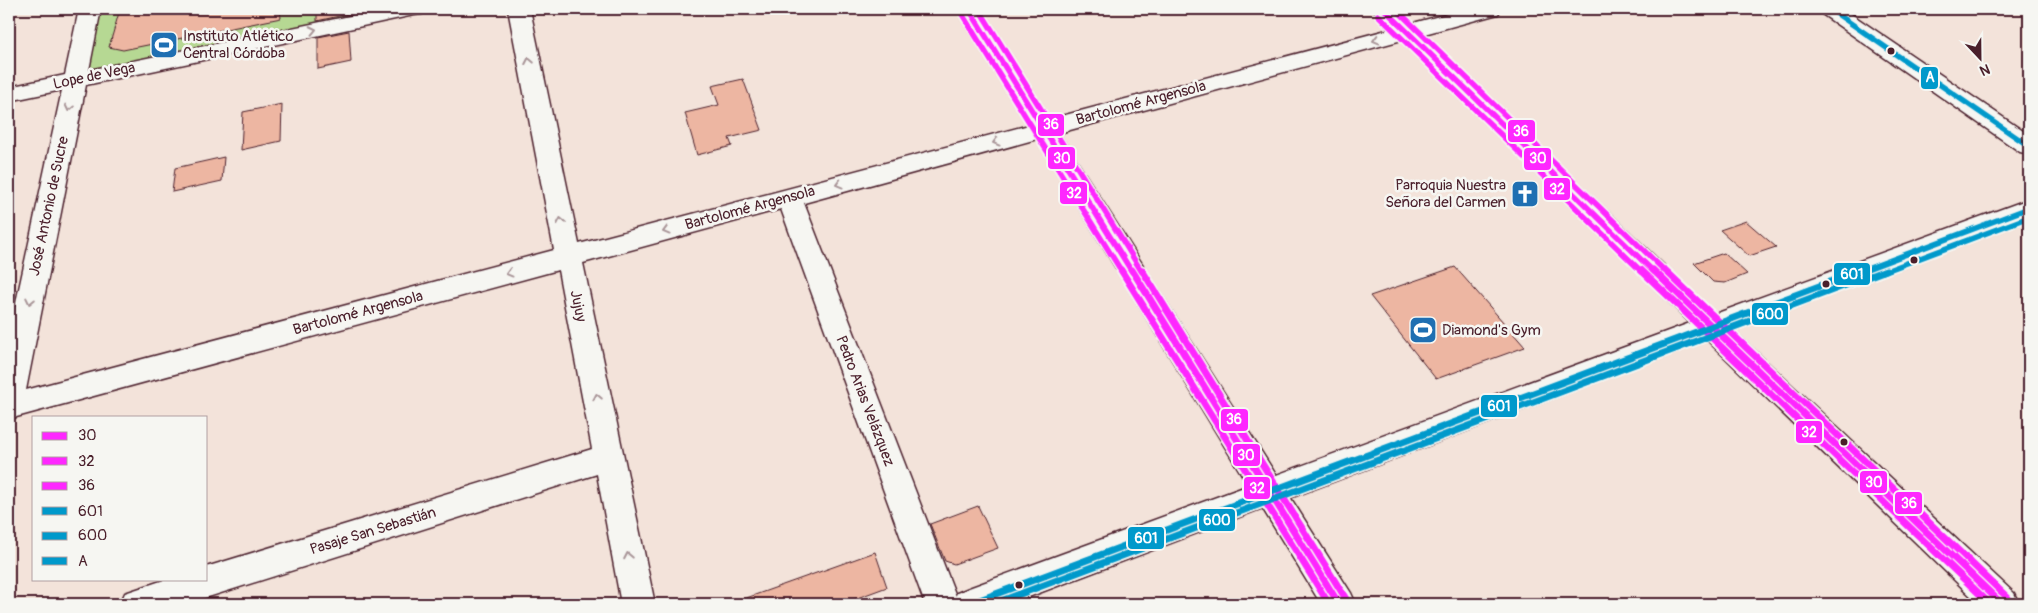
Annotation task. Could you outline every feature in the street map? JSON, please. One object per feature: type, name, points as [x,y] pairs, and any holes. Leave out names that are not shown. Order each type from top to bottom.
[{"type":"street","name":"José Antonio de Sucre","points":[[9,402],[90,9]]},
{"type":"street","name":"Lope de Vega","points":[[9,94],[414,9]]},
{"type":"street","name":"Jujuy","points":[[519,9],[638,604]]},
{"type":"street","points":[[969,9],[1339,604]]},
{"type":"street","points":[[1384,9],[1710,326],[2002,604]]},
{"type":"street","name":"Bartolomé Argensola","points":[[9,407],[1490,9]]},
{"type":"street","points":[[1830,9],[2029,146]]},
{"type":"street","name":"Pedro Arias Velázquez","points":[[789,198],[942,604]]},
{"type":"street","points":[[969,604],[2029,208]]},
{"type":"street","name":"Pasaje San Sebastián","points":[[137,604],[608,457]]},
{"type":"green space","name":"Instituto Atlético Central Córdoba","points":[[90,9],[414,9],[75,80]]},
{"type":"building","points":[[120,9],[280,9],[281,18],[123,50],[109,47]]},
{"type":"building","points":[[317,9],[348,9],[348,14],[317,21]]},
{"type":"building","points":[[349,31],[351,62],[318,69],[318,37]]},
{"type":"building","points":[[743,79],[762,130],[729,138],[732,146],[697,155],[685,113],[719,105],[712,86]]},
{"type":"building","points":[[282,104],[281,141],[241,150],[243,112]]},
{"type":"building","points":[[224,157],[222,181],[172,192],[175,168]]},
{"type":"building","points":[[1746,221],[1776,247],[1749,256],[1720,230]]},
{"type":"building","points":[[1724,253],[1747,274],[1725,283],[1713,282],[1694,263]]},
{"type":"building","points":[[1455,267],[1525,347],[1436,379],[1370,296]]},
{"type":"building","points":[[978,506],[998,548],[954,564],[945,561],[930,524]]},
{"type":"building","points":[[875,552],[887,587],[841,604],[738,604],[738,601]]},
{"type":"transit line","name":"30","points":[[969,9],[1339,604]]},
{"type":"transit line","name":"36","points":[[979,9],[1346,599]]},
{"type":"transit line","name":"30","points":[[1384,9],[1710,326],[2002,604]]},
{"type":"transit line","name":"36","points":[[1396,9],[1716,320],[2008,598]]},
{"type":"transit line","name":"A","points":[[1830,9],[2029,146]]},
{"type":"transit line","name":"32","points":[[962,14],[1329,604]]},
{"type":"transit line","name":"32","points":[[1378,15],[1704,332],[1990,604]]},
{"type":"transit line","name":"601","points":[[969,604],[2029,208]]},
{"type":"transit line","name":"600","points":[[993,604],[2029,217]]},
{"type":"place","name":"Instituto Atlético Central Córdoba","points":[[164,45]]},
{"type":"place","name":"Parroquia Nuestra Señora del Carmen","points":[[1525,194]]},
{"type":"place","name":"Diamond's Gym","points":[[1423,330]]}]
